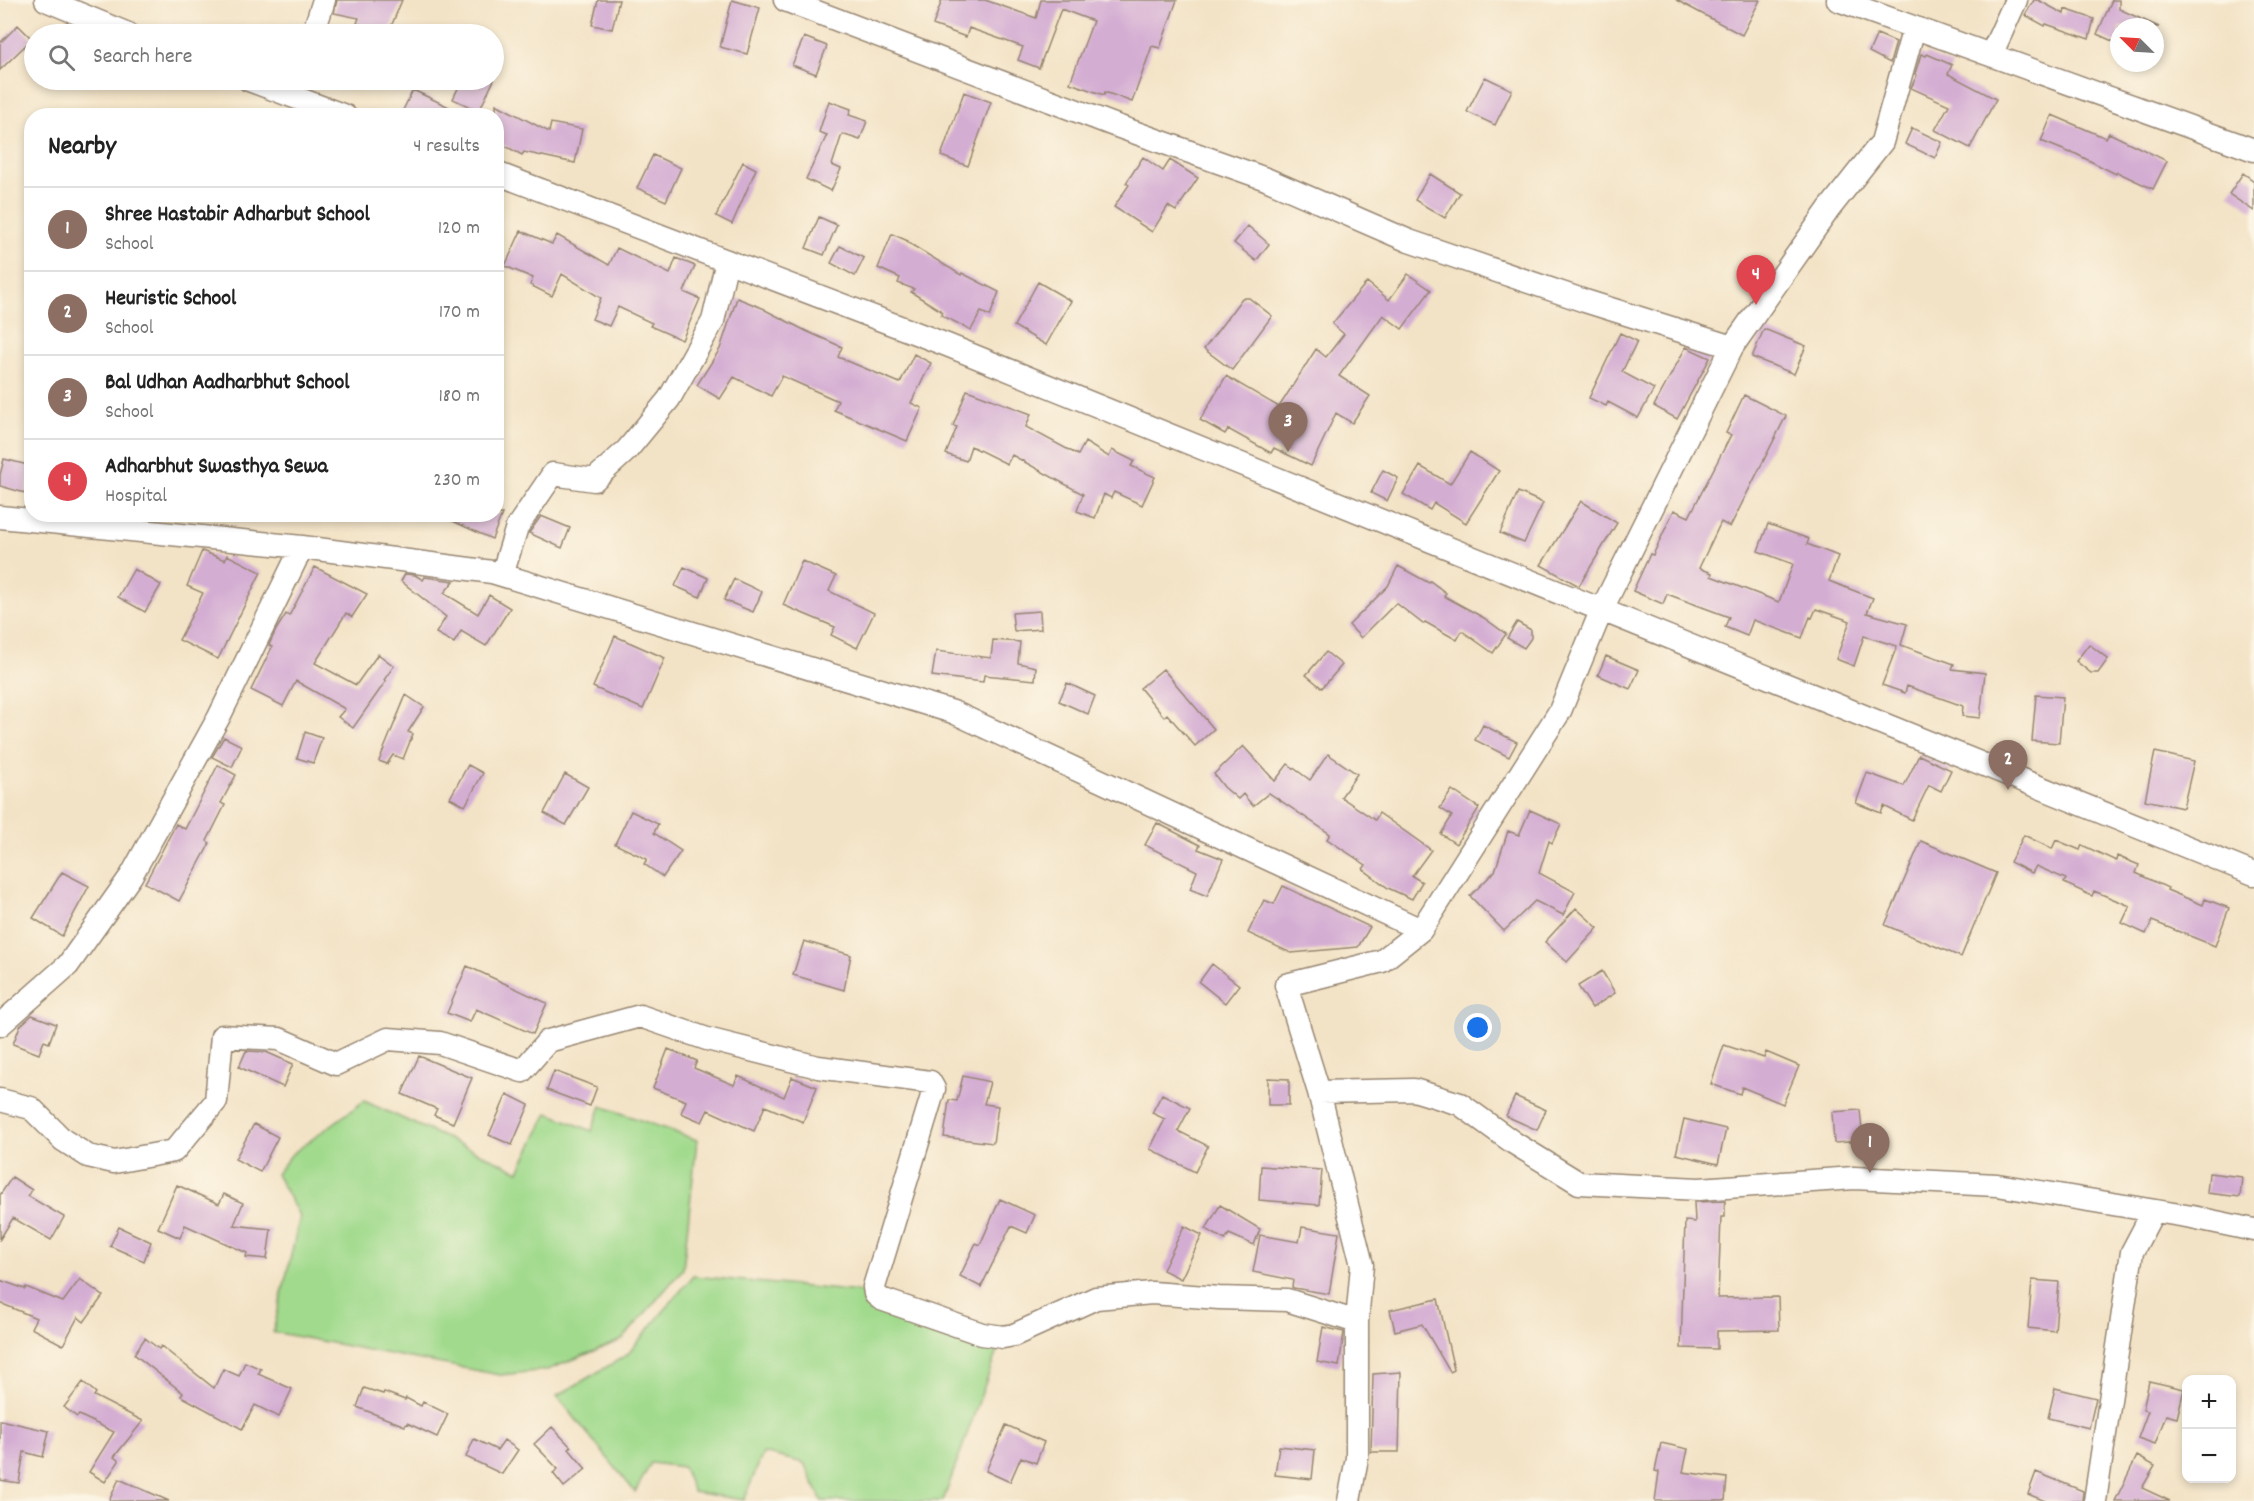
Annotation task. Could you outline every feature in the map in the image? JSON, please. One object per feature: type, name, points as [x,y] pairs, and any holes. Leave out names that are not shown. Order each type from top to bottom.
[{"type":"street","points":[[46,0],[104,24]]},
{"type":"street","points":[[316,24],[324,0]]},
{"type":"street","points":[[785,0],[1114,125],[1266,179],[1409,241],[1585,301],[1732,347]]},
{"type":"street","points":[[1838,0],[2254,150]]},
{"type":"street","points":[[1991,55],[2016,0]]},
{"type":"street","points":[[1349,1501],[1358,1458],[1357,1322],[1362,1265],[1319,1092],[1286,985],[1382,961],[1421,930],[1560,711],[1602,609],[1732,347],[1829,210],[1882,142],[1914,28]]},
{"type":"street","points":[[299,90],[331,108]]},
{"type":"street","points":[[504,176],[958,349],[2254,874]]},
{"type":"street","points":[[502,575],[517,527],[553,474],[594,480],[627,450],[669,399],[713,321],[728,261]]},
{"type":"street","points":[[0,517],[24,519]]},
{"type":"street","points":[[50,522],[302,547],[492,572],[953,712],[1421,930]]},
{"type":"street","points":[[0,1025],[69,965],[131,876],[219,717],[302,547]]},
{"type":"street","points":[[0,1100],[31,1108],[63,1140],[88,1156],[114,1162],[174,1151],[216,1101],[222,1036],[279,1039],[336,1064],[388,1039],[440,1043],[522,1071],[548,1041],[640,1016],[706,1039],[818,1067],[930,1082],[934,1089],[874,1287],[875,1294],[881,1299],[982,1334],[1003,1337],[1014,1335],[1096,1298],[1152,1293],[1287,1300],[1357,1322]]},
{"type":"street","points":[[1319,1092],[1414,1090],[1460,1104],[1514,1143],[1579,1183],[1699,1189],[1854,1178],[1997,1185],[2254,1230]]},
{"type":"street","points":[[2095,1501],[2132,1252],[2153,1212]]},
{"type":"green space","points":[[364,1101],[519,1171],[548,1113],[592,1131],[601,1106],[697,1140],[683,1269],[622,1340],[547,1370],[500,1375],[273,1332],[300,1217],[276,1174],[292,1154]]},
{"type":"green space","points":[[693,1276],[860,1292],[877,1307],[998,1348],[943,1501],[822,1501],[804,1463],[763,1453],[744,1500],[693,1492],[683,1467],[651,1463],[635,1492],[557,1396],[627,1355]]},
{"type":"building","points":[[337,0],[402,0],[392,24],[360,24],[357,23],[359,18],[334,13]]},
{"type":"building","points":[[598,0],[619,0],[612,29],[592,25]]},
{"type":"building","points":[[732,0],[760,8],[747,54],[720,47]]},
{"type":"building","points":[[942,0],[985,0],[1036,18],[1041,0],[1177,0],[1160,48],[1152,46],[1132,102],[1070,83],[1093,21],[1061,9],[1039,68],[1018,60],[1023,47],[969,28],[966,37],[933,25]]},
{"type":"building","points":[[1676,0],[1760,0],[1742,35]]},
{"type":"building","points":[[2034,0],[2064,14],[2065,9],[2094,19],[2089,39],[2046,24],[2045,26],[2025,15]]},
{"type":"building","points":[[2112,0],[2119,0],[2119,9],[2139,18],[2110,18],[2110,40],[2097,34]]},
{"type":"building","points":[[18,25],[24,31],[24,47],[0,70],[0,43]]},
{"type":"building","points":[[1877,34],[1896,42],[1890,63],[1869,52]]},
{"type":"building","points":[[804,37],[827,46],[816,74],[792,65]]},
{"type":"building","points":[[1921,54],[1926,56],[1927,54],[1952,65],[1948,74],[1996,99],[1970,148],[1935,130],[1949,105],[1911,88],[1917,75],[1915,74]]},
{"type":"building","points":[[1485,77],[1512,90],[1495,125],[1467,112]]},
{"type":"building","points":[[413,90],[451,108],[404,108]]},
{"type":"building","points":[[457,90],[489,90],[480,108],[472,108],[453,99]]},
{"type":"building","points":[[964,92],[991,102],[968,166],[941,156]]},
{"type":"building","points":[[829,101],[851,109],[849,115],[867,121],[860,140],[842,134],[832,165],[841,169],[831,191],[806,179],[827,135],[819,132]]},
{"type":"building","points":[[504,108],[549,132],[551,123],[582,129],[575,163],[524,152],[522,155],[504,145]]},
{"type":"building","points":[[2052,115],[2106,138],[2109,133],[2167,161],[2153,189],[2072,152],[2041,141]]},
{"type":"building","points":[[1912,128],[1942,142],[1935,158],[1905,144]]},
{"type":"building","points":[[653,155],[681,168],[666,201],[637,188]]},
{"type":"building","points":[[1143,157],[1163,171],[1170,160],[1198,178],[1176,211],[1168,206],[1152,232],[1114,207],[1129,185],[1126,183]]},
{"type":"building","points":[[743,162],[756,169],[732,224],[716,216]]},
{"type":"building","points":[[2243,173],[2254,181],[2254,211],[2229,194]]},
{"type":"building","points":[[1430,174],[1460,193],[1445,218],[1415,200]]},
{"type":"building","points":[[819,217],[837,225],[824,255],[806,248]]},
{"type":"building","points":[[1248,226],[1269,244],[1256,261],[1234,243]]},
{"type":"building","points":[[521,231],[552,244],[557,235],[609,265],[617,248],[670,274],[676,258],[695,266],[684,292],[700,299],[682,340],[650,326],[652,323],[618,307],[609,326],[592,319],[601,298],[562,274],[552,296],[530,285],[533,278],[505,266]]},
{"type":"building","points":[[892,234],[908,241],[961,275],[962,273],[999,292],[990,316],[981,312],[971,330],[941,315],[943,312],[911,292],[914,289],[898,283],[900,278],[878,268]]},
{"type":"building","points":[[840,246],[864,258],[855,276],[831,263]]},
{"type":"building","points":[[1408,274],[1431,290],[1402,329],[1383,315],[1339,376],[1370,396],[1352,423],[1336,413],[1311,466],[1274,448],[1271,453],[1228,429],[1225,434],[1200,420],[1226,376],[1279,407],[1316,349],[1326,357],[1344,334],[1332,324],[1367,282],[1389,300]]},
{"type":"building","points":[[1038,282],[1071,301],[1046,345],[1014,326]]},
{"type":"building","points":[[737,298],[765,309],[842,347],[838,357],[900,383],[914,354],[931,363],[911,403],[922,408],[907,441],[834,410],[838,401],[782,376],[771,396],[734,377],[720,399],[697,385],[720,349]]},
{"type":"building","points":[[1242,298],[1249,298],[1272,316],[1232,370],[1204,349]]},
{"type":"building","points":[[1764,329],[1806,346],[1794,374],[1752,357]]},
{"type":"building","points":[[1620,333],[1637,341],[1622,372],[1654,389],[1638,418],[1608,402],[1606,406],[1589,398]]},
{"type":"building","points":[[1686,347],[1710,358],[1677,419],[1654,406]]},
{"type":"building","points":[[967,390],[1031,414],[1026,427],[1078,455],[1085,442],[1109,457],[1112,450],[1134,461],[1131,466],[1155,477],[1142,505],[1114,492],[1111,498],[1104,494],[1095,518],[1077,511],[1083,494],[1012,455],[1007,464],[971,446],[966,461],[946,454],[957,427],[953,426]]},
{"type":"building","points":[[1744,395],[1786,416],[1730,527],[1721,522],[1699,568],[1712,573],[1711,576],[1779,602],[1793,564],[1758,551],[1768,524],[1809,539],[1807,544],[1838,556],[1829,581],[1873,598],[1867,613],[1907,624],[1901,645],[1954,664],[1952,669],[1985,673],[1980,718],[1962,716],[1963,706],[1907,686],[1905,693],[1882,685],[1897,646],[1864,636],[1854,666],[1836,659],[1850,621],[1816,609],[1812,618],[1810,617],[1802,638],[1753,620],[1747,636],[1725,627],[1729,617],[1667,594],[1663,604],[1633,591],[1674,510],[1689,517],[1731,435],[1726,433]]},
{"type":"building","points":[[1470,452],[1499,471],[1466,523],[1434,503],[1430,510],[1403,494],[1420,466],[1450,484]]},
{"type":"building","points":[[4,459],[24,464],[24,493],[0,486]]},
{"type":"building","points":[[1383,470],[1398,478],[1387,501],[1371,493]]},
{"type":"building","points":[[1518,492],[1543,503],[1524,543],[1500,533]]},
{"type":"building","points":[[1581,501],[1617,523],[1579,586],[1541,565]]},
{"type":"building","points":[[541,516],[570,528],[562,548],[529,533]]},
{"type":"building","points":[[455,522],[499,522],[492,539]]},
{"type":"building","points":[[202,551],[225,560],[227,555],[261,572],[218,659],[179,640],[203,593],[187,586]]},
{"type":"building","points":[[802,561],[836,576],[829,591],[874,613],[857,648],[831,635],[835,627],[783,605]]},
{"type":"building","points":[[1398,566],[1429,583],[1430,581],[1446,593],[1444,596],[1484,618],[1506,634],[1493,653],[1462,631],[1457,640],[1425,622],[1423,624],[1396,603],[1361,638],[1349,625],[1388,586]]},
{"type":"building","points":[[315,567],[367,594],[352,617],[346,613],[315,663],[356,685],[378,654],[394,666],[353,728],[338,717],[345,709],[296,681],[283,706],[251,690],[272,647],[269,645],[276,630],[286,614],[289,616]]},
{"type":"building","points":[[684,567],[708,578],[700,597],[675,586]]},
{"type":"building","points":[[134,569],[161,585],[145,612],[118,597]]},
{"type":"building","points":[[405,574],[415,575],[423,580],[425,577],[454,581],[444,593],[478,614],[489,595],[510,608],[486,646],[461,631],[454,643],[436,633],[446,617],[401,581]]},
{"type":"building","points":[[734,579],[762,592],[753,612],[724,600]]},
{"type":"building","points":[[1040,611],[1041,629],[1014,631],[1012,613]]},
{"type":"building","points":[[1517,622],[1531,630],[1531,638],[1524,648],[1507,638]]},
{"type":"building","points":[[615,636],[665,658],[643,709],[593,687]]},
{"type":"building","points":[[993,640],[1020,642],[1018,663],[1036,667],[1035,680],[984,675],[983,682],[932,676],[936,651],[991,658]]},
{"type":"building","points":[[2089,644],[2108,659],[2098,673],[2091,673],[2076,661]]},
{"type":"building","points":[[1326,652],[1342,665],[1322,688],[1306,675]]},
{"type":"building","points":[[1606,656],[1639,670],[1630,689],[1598,675]]},
{"type":"building","points":[[1163,669],[1214,729],[1195,746],[1167,714],[1164,717],[1140,688]]},
{"type":"building","points":[[1067,683],[1095,696],[1088,714],[1059,701]]},
{"type":"building","points":[[406,695],[424,707],[408,732],[413,734],[403,759],[393,755],[387,764],[379,761]]},
{"type":"building","points":[[2036,695],[2063,697],[2059,743],[2032,741]]},
{"type":"building","points":[[1483,725],[1517,742],[1509,757],[1475,740]]},
{"type":"building","points":[[305,732],[322,738],[313,763],[297,758]]},
{"type":"building","points":[[224,737],[242,746],[232,767],[212,757]]},
{"type":"building","points":[[1243,746],[1275,781],[1288,764],[1310,780],[1328,754],[1357,774],[1341,797],[1375,820],[1379,813],[1431,850],[1412,876],[1422,882],[1412,899],[1388,888],[1363,869],[1366,865],[1327,839],[1330,834],[1269,793],[1253,806],[1243,794],[1238,799],[1224,787],[1214,774]]},
{"type":"building","points":[[2155,752],[2194,761],[2183,808],[2145,800]]},
{"type":"building","points":[[1919,755],[1951,770],[1941,791],[1929,785],[1912,820],[1884,806],[1881,813],[1856,803],[1867,773],[1904,786]]},
{"type":"building","points":[[218,765],[236,775],[221,803],[225,805],[207,841],[210,843],[179,901],[145,883],[176,824],[185,829]]},
{"type":"building","points":[[468,765],[483,773],[465,806],[450,798]]},
{"type":"building","points":[[565,774],[588,787],[566,825],[544,813]]},
{"type":"building","points":[[1452,790],[1479,808],[1456,844],[1441,834],[1452,816],[1440,808]]},
{"type":"building","points":[[1530,810],[1561,824],[1552,843],[1549,841],[1539,873],[1575,892],[1563,915],[1535,901],[1504,931],[1470,896],[1495,871],[1508,831],[1519,835]]},
{"type":"building","points":[[631,811],[658,824],[654,833],[681,851],[663,877],[644,864],[647,859],[615,844]]},
{"type":"building","points":[[1157,823],[1200,845],[1198,849],[1223,859],[1207,896],[1190,889],[1197,871],[1145,845]]},
{"type":"building","points":[[2024,835],[2052,849],[2056,840],[2080,850],[2082,845],[2116,861],[2117,856],[2139,865],[2136,873],[2168,888],[2167,890],[2203,905],[2205,899],[2229,908],[2215,946],[2152,921],[2146,934],[2122,923],[2130,906],[2094,891],[2092,896],[2064,883],[2066,879],[2036,866],[2032,873],[2010,862]]},
{"type":"building","points":[[1921,841],[1996,873],[1961,957],[1885,925]]},
{"type":"building","points":[[62,872],[89,886],[62,936],[33,918]]},
{"type":"building","points":[[1283,886],[1370,927],[1358,947],[1291,953],[1248,933],[1264,900],[1274,904]]},
{"type":"building","points":[[1576,908],[1598,928],[1567,962],[1545,942]]},
{"type":"building","points":[[804,941],[851,955],[844,990],[793,975]]},
{"type":"building","points":[[1212,964],[1239,985],[1225,1003],[1199,982]]},
{"type":"building","points":[[467,966],[547,1003],[533,1034],[476,1009],[470,1022],[447,1013]]},
{"type":"building","points":[[1602,971],[1615,993],[1592,1008],[1578,986]]},
{"type":"building","points":[[32,1015],[56,1024],[49,1043],[44,1041],[39,1054],[13,1044],[20,1026]]},
{"type":"building","points":[[1724,1045],[1764,1058],[1766,1052],[1799,1066],[1783,1104],[1742,1087],[1740,1094],[1711,1084]]},
{"type":"building","points":[[668,1049],[697,1061],[694,1068],[734,1085],[738,1076],[784,1097],[792,1077],[817,1087],[803,1122],[765,1106],[754,1131],[708,1110],[702,1122],[681,1113],[686,1101],[653,1088]]},
{"type":"building","points":[[246,1051],[266,1052],[293,1064],[283,1087],[239,1067]]},
{"type":"building","points":[[419,1056],[472,1078],[453,1123],[434,1115],[437,1109],[402,1094]]},
{"type":"building","points":[[554,1071],[597,1087],[590,1106],[547,1090]]},
{"type":"building","points":[[963,1076],[990,1082],[984,1104],[998,1106],[993,1143],[944,1137],[949,1100],[957,1101]]},
{"type":"building","points":[[1268,1078],[1289,1079],[1289,1105],[1268,1105]]},
{"type":"building","points":[[507,1094],[529,1105],[512,1145],[489,1135]]},
{"type":"building","points":[[1162,1094],[1190,1108],[1178,1131],[1208,1146],[1195,1172],[1150,1149],[1165,1119],[1152,1113]]},
{"type":"building","points":[[1515,1096],[1546,1110],[1537,1130],[1506,1116]]},
{"type":"building","points":[[1860,1110],[1863,1141],[1834,1143],[1832,1112]]},
{"type":"building","points":[[1684,1119],[1726,1129],[1718,1164],[1676,1154]]},
{"type":"building","points":[[254,1124],[278,1137],[260,1172],[235,1159]]},
{"type":"building","points":[[1261,1166],[1322,1170],[1319,1205],[1259,1200]]},
{"type":"building","points":[[2209,1173],[2242,1177],[2240,1197],[2207,1193]]},
{"type":"building","points":[[12,1177],[32,1190],[28,1196],[64,1217],[51,1240],[13,1218],[0,1239],[0,1195]]},
{"type":"building","points":[[177,1185],[219,1204],[224,1194],[243,1203],[234,1225],[271,1229],[267,1259],[246,1257],[247,1253],[185,1225],[180,1238],[158,1228]]},
{"type":"building","points":[[1000,1199],[1035,1215],[1027,1233],[1011,1226],[981,1287],[960,1276],[976,1243],[980,1245]]},
{"type":"building","points":[[1725,1201],[1725,1217],[1721,1217],[1718,1298],[1778,1297],[1779,1330],[1717,1331],[1717,1349],[1681,1348],[1685,1221],[1695,1222],[1694,1202]]},
{"type":"building","points":[[1220,1205],[1260,1229],[1254,1245],[1229,1234],[1225,1240],[1206,1229]]},
{"type":"building","points":[[1184,1226],[1202,1235],[1181,1279],[1163,1270]]},
{"type":"building","points":[[119,1227],[151,1242],[144,1261],[110,1246]]},
{"type":"building","points":[[1302,1227],[1339,1233],[1329,1294],[1294,1288],[1292,1287],[1293,1280],[1253,1272],[1260,1235],[1299,1242]]},
{"type":"building","points":[[80,1279],[103,1296],[84,1322],[78,1317],[63,1345],[31,1328],[36,1318],[0,1303],[0,1280],[25,1289],[26,1287],[63,1302]]},
{"type":"building","points":[[2032,1280],[2059,1282],[2055,1331],[2028,1328]]},
{"type":"building","points":[[1438,1299],[1454,1370],[1450,1372],[1422,1324],[1395,1331],[1390,1310]]},
{"type":"building","points":[[1323,1327],[1344,1332],[1339,1366],[1317,1362]]},
{"type":"building","points":[[145,1338],[159,1349],[161,1346],[214,1388],[223,1369],[239,1376],[245,1362],[261,1369],[258,1374],[292,1389],[279,1417],[255,1405],[242,1429],[181,1396],[183,1393],[134,1354]]},
{"type":"building","points":[[1401,1372],[1399,1452],[1371,1452],[1373,1374]]},
{"type":"building","points":[[2149,1381],[2182,1389],[2177,1418],[2166,1415],[2155,1444],[2138,1438],[2148,1411],[2143,1410]]},
{"type":"building","points":[[83,1382],[96,1393],[94,1396],[143,1421],[114,1457],[119,1461],[105,1482],[89,1472],[114,1432],[79,1415],[77,1417],[64,1407]]},
{"type":"building","points":[[364,1388],[405,1400],[406,1398],[421,1406],[423,1402],[448,1414],[437,1437],[407,1423],[405,1426],[357,1407]]},
{"type":"building","points":[[2055,1388],[2096,1398],[2089,1428],[2048,1418]]},
{"type":"building","points":[[0,1420],[49,1431],[43,1457],[24,1452],[19,1483],[0,1480]]},
{"type":"building","points":[[1006,1425],[1044,1442],[1036,1463],[1021,1457],[1010,1482],[986,1471]]},
{"type":"building","points":[[552,1427],[571,1447],[569,1449],[586,1469],[564,1487],[553,1473],[558,1469],[534,1444]]},
{"type":"building","points":[[474,1439],[497,1450],[504,1440],[518,1450],[502,1474],[466,1457]]},
{"type":"building","points":[[1661,1443],[1688,1449],[1683,1472],[1727,1478],[1725,1501],[1655,1501],[1659,1472],[1655,1471]]},
{"type":"building","points":[[1279,1446],[1315,1450],[1312,1479],[1275,1475]]},
{"type":"building","points":[[2137,1456],[2155,1466],[2142,1488],[2170,1501],[2115,1501]]},
{"type":"building","points":[[2036,1472],[2083,1491],[2082,1501],[2045,1501],[2028,1494]]},
{"type":"building","points":[[119,1479],[169,1501],[109,1501]]},
{"type":"place","name":"Adharbhut Swasthya Sewa","points":[[1756,305]]},
{"type":"place","name":"Bal Udhan Aadharbhut School","points":[[1288,452]]},
{"type":"place","name":"Heuristic School","points":[[2008,790]]},
{"type":"place","name":"Shree Hastabir Adharbut School","points":[[1870,1173]]}]
